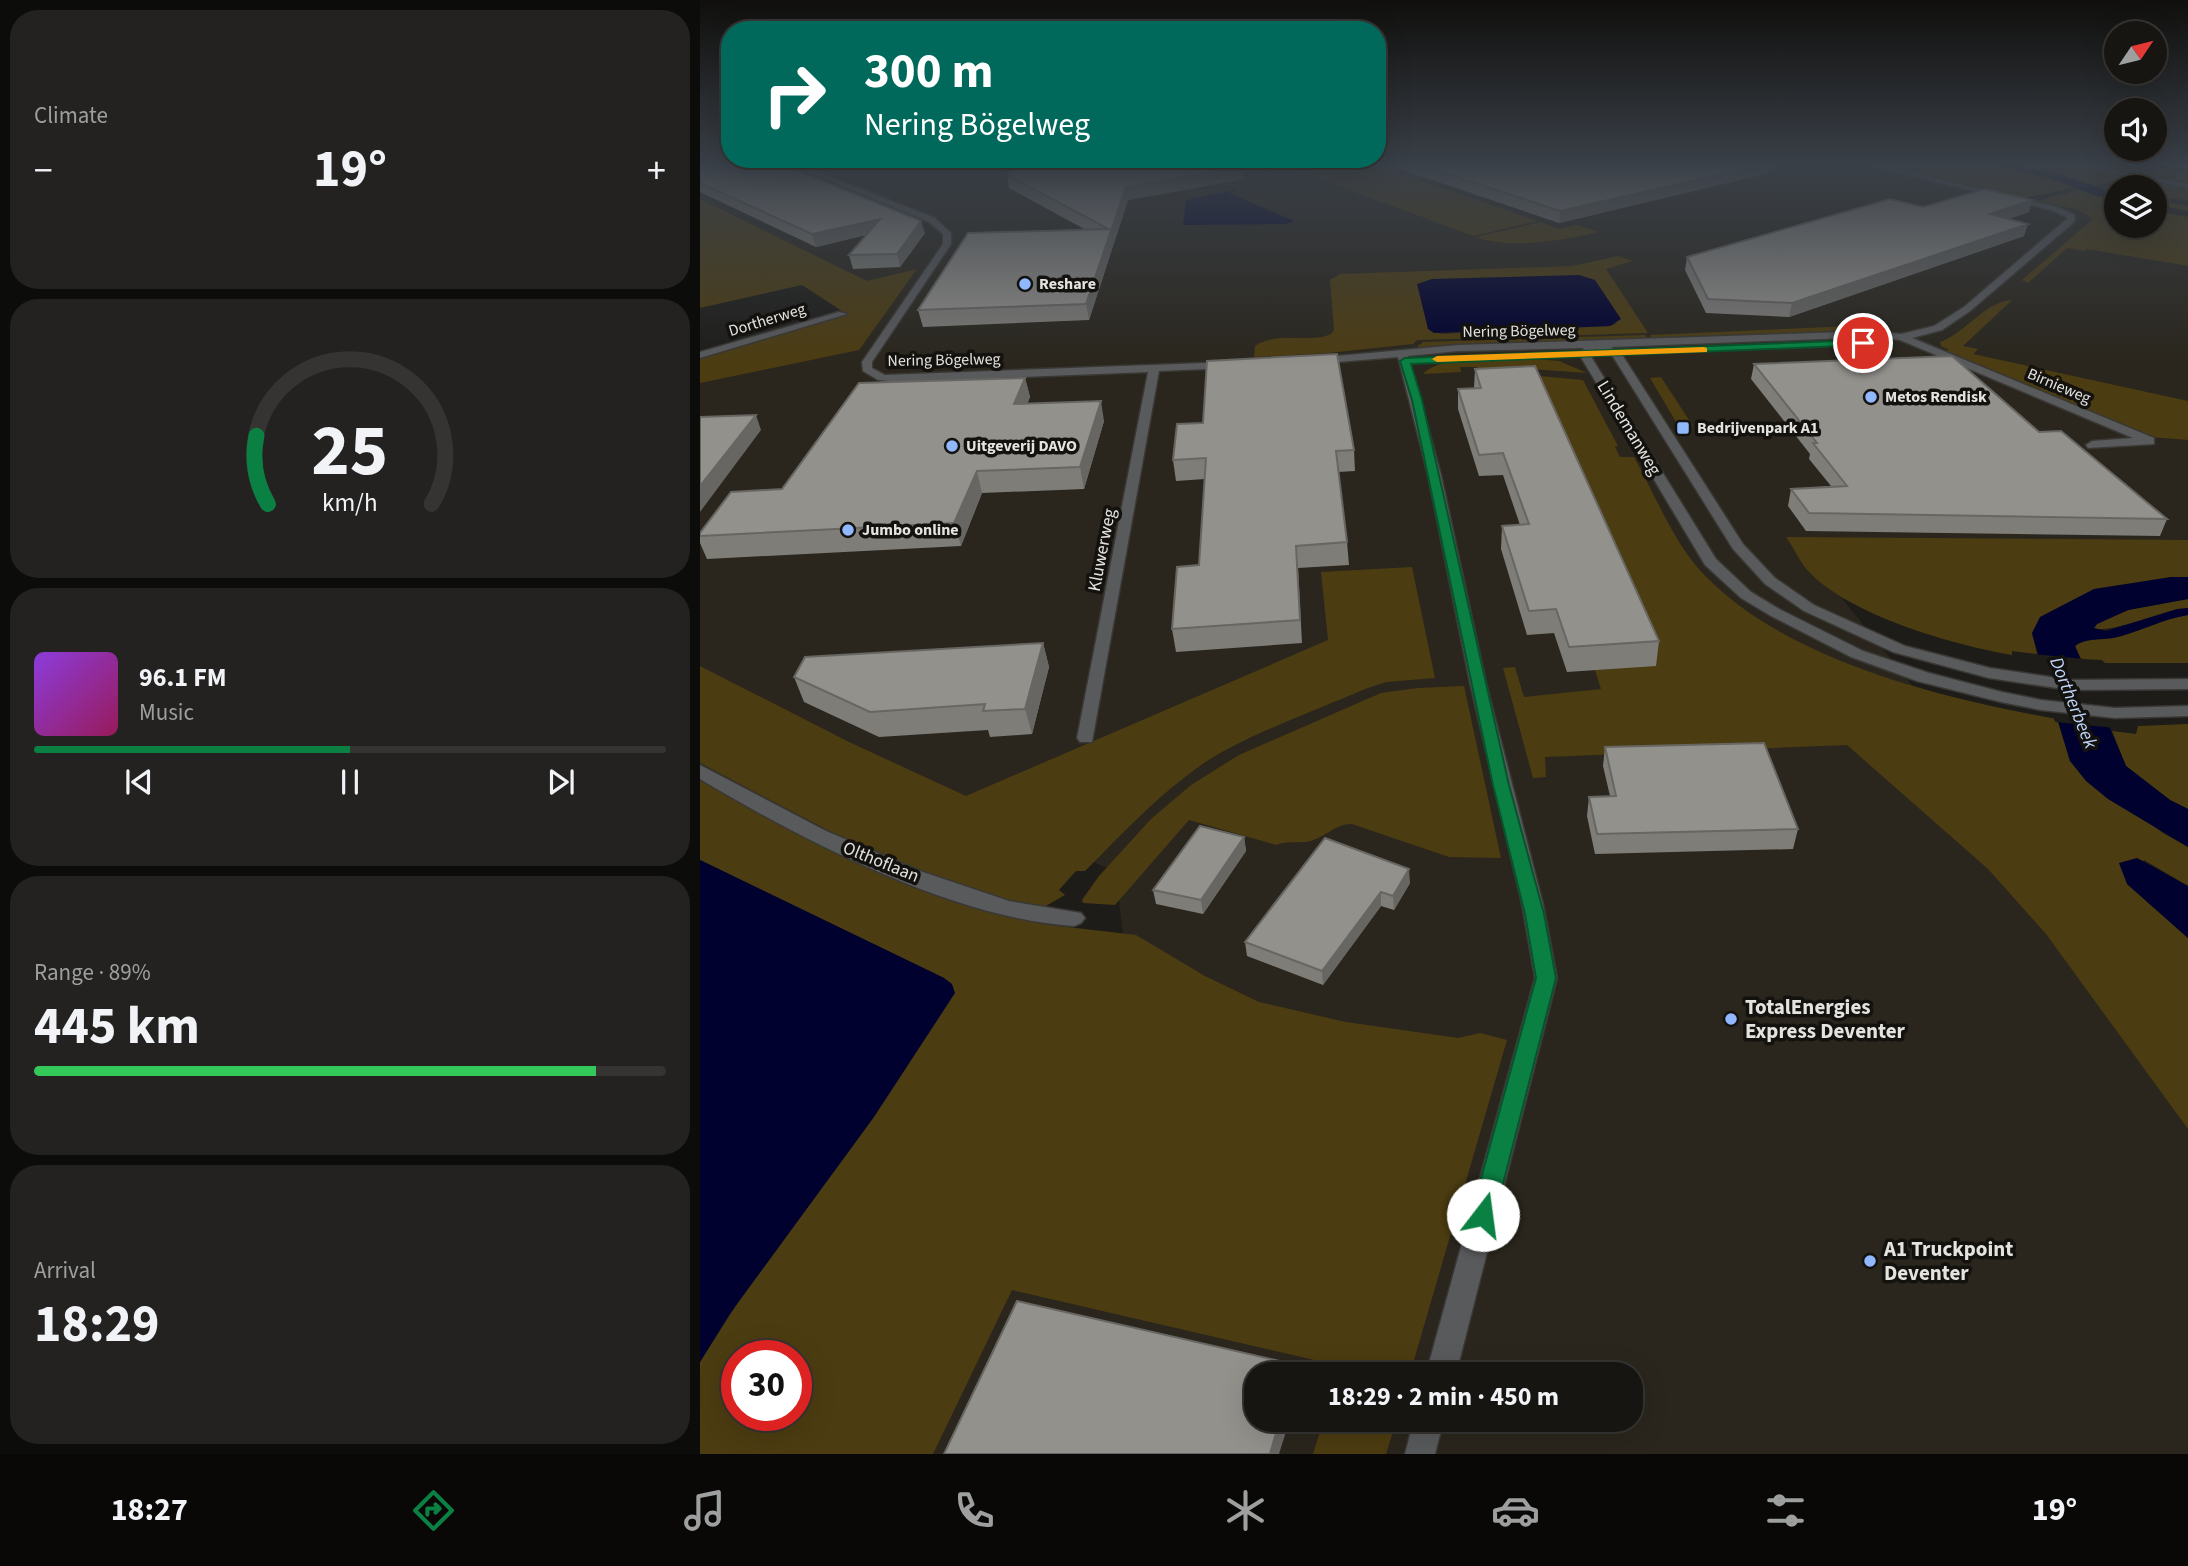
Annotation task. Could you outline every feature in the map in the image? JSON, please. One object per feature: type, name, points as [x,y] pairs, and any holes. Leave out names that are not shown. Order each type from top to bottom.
[{"type":"street","name":"Nering Bögelweg","points":[[946,231],[949,236],[947,244],[867,362],[867,369],[874,375],[898,379],[1237,364]]},
{"type":"street","name":"Birnieweg","points":[[1616,353],[1887,342],[1938,328],[1967,309],[2058,231]]},
{"type":"street","name":"Dortherweg","points":[[700,355],[842,314]]},
{"type":"street","name":"Birnieweg","points":[[1590,350],[1873,334],[1901,338],[2150,442],[2092,445]]},
{"type":"street","name":"Nering Bögelweg","points":[[1305,361],[1590,350],[1616,353]]},
{"type":"street","name":"Lindemanweg","points":[[1590,350],[1710,562],[1745,595],[1797,626],[1857,654],[1923,677],[2041,705],[2115,713],[2188,711]]},
{"type":"street","name":"Lindemanweg","points":[[1616,353],[1738,546],[1770,581],[1819,613],[1899,649],[1989,673],[2032,681],[2104,686],[2188,684]]},
{"type":"street","points":[[1404,357],[1417,400],[1498,773],[1534,914],[1546,978],[1444,1362]]},
{"type":"street","name":"Kluwerweg","points":[[1086,738],[1154,369]]},
{"type":"street","name":"Olthoflaan","points":[[700,771],[805,831],[909,875],[998,906],[1053,917],[1074,918]]},
{"type":"street","points":[[1420,1454],[1426,1432]]},
{"type":"shaded area","points":[[700,231],[765,231],[867,281],[917,269],[859,350],[700,383],[700,357],[840,317],[845,313],[802,285],[700,308]]},
{"type":"shaded area","points":[[758,231],[2104,231],[2104,238],[2136,238],[2188,263],[2188,549],[1796,542],[1943,723],[2026,891],[2188,1103],[2188,1454],[921,1454],[1128,982],[1116,872],[955,802],[700,675],[700,382],[853,351],[865,284]]},
{"type":"shaded area","points":[[1459,231],[1495,231],[1473,236]]},
{"type":"shaded area","points":[[1503,231],[1599,232],[1554,241],[1520,243],[1489,241],[1476,237]]},
{"type":"shaded area","points":[[2079,231],[2104,231],[2104,238],[2167,238],[2167,231],[2188,231],[2188,266],[2067,248],[2028,283],[2022,280]]},
{"type":"shaded area","points":[[1618,256],[1633,261],[1606,269],[1648,333],[1417,340],[1413,344],[1328,353],[1254,357],[1255,346],[1272,339],[1312,338],[1331,334],[1334,330],[1330,280],[1340,274],[1572,266]],"holes":[[[1618,323],[1610,326],[1442,334],[1428,329]]]},
{"type":"shaded area","points":[[2012,300],[1963,346],[1978,349],[1973,354],[2188,401],[2188,440],[2151,437],[1945,351],[1949,350],[1941,346],[1940,342],[1959,332],[1993,306]]},
{"type":"shaded area","points":[[1875,325],[1874,330],[1653,339],[1650,335]]},
{"type":"shaded area","points":[[1645,335],[1647,338],[1418,348],[1422,342]]},
{"type":"shaded area","points":[[1524,358],[1559,361],[1587,373],[1530,369],[1479,371],[1477,367],[1460,367],[1461,372],[1423,374],[1443,363],[1456,360]]},
{"type":"shaded area","points":[[1528,375],[1583,380],[1618,446],[1615,447],[1620,457],[1634,457],[1688,556],[1732,600],[1772,627],[1817,651],[1865,670],[1964,699],[2057,719],[2070,761],[2163,833],[2188,847],[2188,886],[2144,860],[2127,884],[2188,938],[2188,1129],[2046,934],[1988,869],[1847,745],[1545,757],[1546,777],[1533,778],[1503,668],[1515,667],[1524,697],[1601,689],[1595,670],[1656,665]]},
{"type":"shaded area","points":[[1661,377],[1693,426],[1679,427],[1650,378]]},
{"type":"shaded area","points":[[1786,537],[2188,540],[2188,577],[2171,577],[2032,633],[2037,654],[2012,651],[2012,655],[1934,636],[1851,603],[1810,573]]},
{"type":"shaded area","points":[[1412,567],[1435,678],[1386,682],[1365,689],[1222,752],[1157,800],[1085,871],[1076,871],[1059,890],[1065,895],[1044,907],[1016,904],[943,882],[852,843],[700,763],[700,666],[849,742],[966,796],[1328,640],[1321,572]]},
{"type":"shaded area","points":[[2188,599],[2188,608],[2111,628],[2094,628],[2097,624],[2128,610]]},
{"type":"shaded area","points":[[2188,615],[2188,663],[2105,663],[2102,660],[2081,659],[2075,646],[2088,640],[2122,636]]},
{"type":"shaded area","points":[[1464,686],[1501,858],[1449,857],[1352,824],[1341,826],[1310,841],[1276,845],[1189,820],[1115,905],[1083,903],[1082,900],[1099,876],[1151,819],[1191,785],[1239,755],[1381,693]]},
{"type":"shaded area","points":[[2188,724],[2188,809],[2170,800],[2126,766],[2112,731],[2136,734],[2138,726]]},
{"type":"shaded area","points":[[700,778],[805,837],[911,884],[993,912],[1042,924],[1136,935],[1205,976],[1259,1002],[1346,1022],[1458,1038],[1480,1033],[1507,1040],[1413,1362],[1323,1362],[1012,1290],[933,1454],[700,1454],[700,1362],[944,978],[700,860]]},
{"type":"shaded area","points":[[1320,1432],[1393,1432],[1386,1454],[1313,1454]]},
{"type":"water","points":[[1579,275],[1595,280],[1621,319],[1610,326],[1434,333],[1428,329],[1417,284],[1432,279]]},
{"type":"water","name":"Dortherbeek","points":[[2171,577],[2188,577],[2188,599],[2128,610],[2097,624],[2094,628],[2106,631],[2177,609],[2188,608],[2188,615],[2122,636],[2088,640],[2075,646],[2126,766],[2170,800],[2188,809],[2188,847],[2108,799],[2086,781],[2070,761],[2032,633],[2040,617],[2094,589]]},
{"type":"water","points":[[2137,858],[2188,886],[2188,938],[2127,884],[2119,863]]},
{"type":"water","points":[[700,860],[944,978],[952,984],[955,993],[874,1117],[729,1315],[700,1362]]},
{"type":"pier","points":[[2033,654],[2085,659],[2115,728],[2055,722]]},
{"type":"building","points":[[805,231],[826,231],[812,234]]},
{"type":"building","points":[[870,231],[914,231],[897,254],[849,255]]},
{"type":"building","name":"Reshare","points":[[1111,231],[1086,304],[918,310],[968,233]]},
{"type":"building","points":[[1779,231],[2008,231],[1792,303],[1708,299],[1687,257]]},
{"type":"building","points":[[1337,354],[1354,450],[1336,451],[1347,542],[1296,546],[1300,620],[1172,629],[1177,567],[1199,565],[1206,458],[1173,460],[1177,424],[1203,423],[1207,361]]},
{"type":"building","points":[[1952,356],[2039,432],[2061,431],[2167,519],[1809,513],[1791,489],[1847,486],[1813,443],[1817,443],[1754,364]]},
{"type":"building","points":[[1535,366],[1659,641],[1569,647],[1556,609],[1529,611],[1502,526],[1529,524],[1503,453],[1479,455],[1458,389],[1481,388],[1475,369]]},
{"type":"building","points":[[1025,378],[1014,404],[1101,401],[1080,467],[977,471],[954,523],[700,536],[731,492],[782,489],[859,383]]},
{"type":"building","points":[[756,415],[700,486],[700,417]]},
{"type":"building","points":[[1043,643],[1025,709],[983,711],[985,704],[870,712],[794,677],[805,657]]},
{"type":"building","points":[[1764,743],[1798,829],[1597,834],[1589,797],[1616,796],[1605,747]]},
{"type":"building","points":[[1200,826],[1244,837],[1201,900],[1153,890]]},
{"type":"building","points":[[1325,838],[1409,869],[1393,896],[1381,892],[1322,971],[1245,942]]},
{"type":"building","points":[[1017,1301],[1284,1362],[1244,1362],[1244,1432],[1276,1432],[1270,1454],[944,1454]]},
{"type":"slow traffic","points":[[1437,359],[1704,350]]},
{"type":"place","name":"Reshare","points":[[1025,284]]},
{"type":"place","name":"Metos Rendisk","points":[[1871,397]]},
{"type":"place","name":"Bedrijvenpark A1","points":[[1683,428]]},
{"type":"place","name":"Uitgeverij DAVO","points":[[952,446]]},
{"type":"place","name":"Jumbo online","points":[[848,530]]},
{"type":"place","name":"TotalEnergies Express Deventer","points":[[1731,1019]]},
{"type":"place","name":"A1 Truckpoint Deventer","points":[[1870,1261]]},
{"type":"route","points":[[1483,1215],[1546,978],[1534,914],[1477,681],[1417,400],[1405,361],[1473,356],[1863,343]]}]
